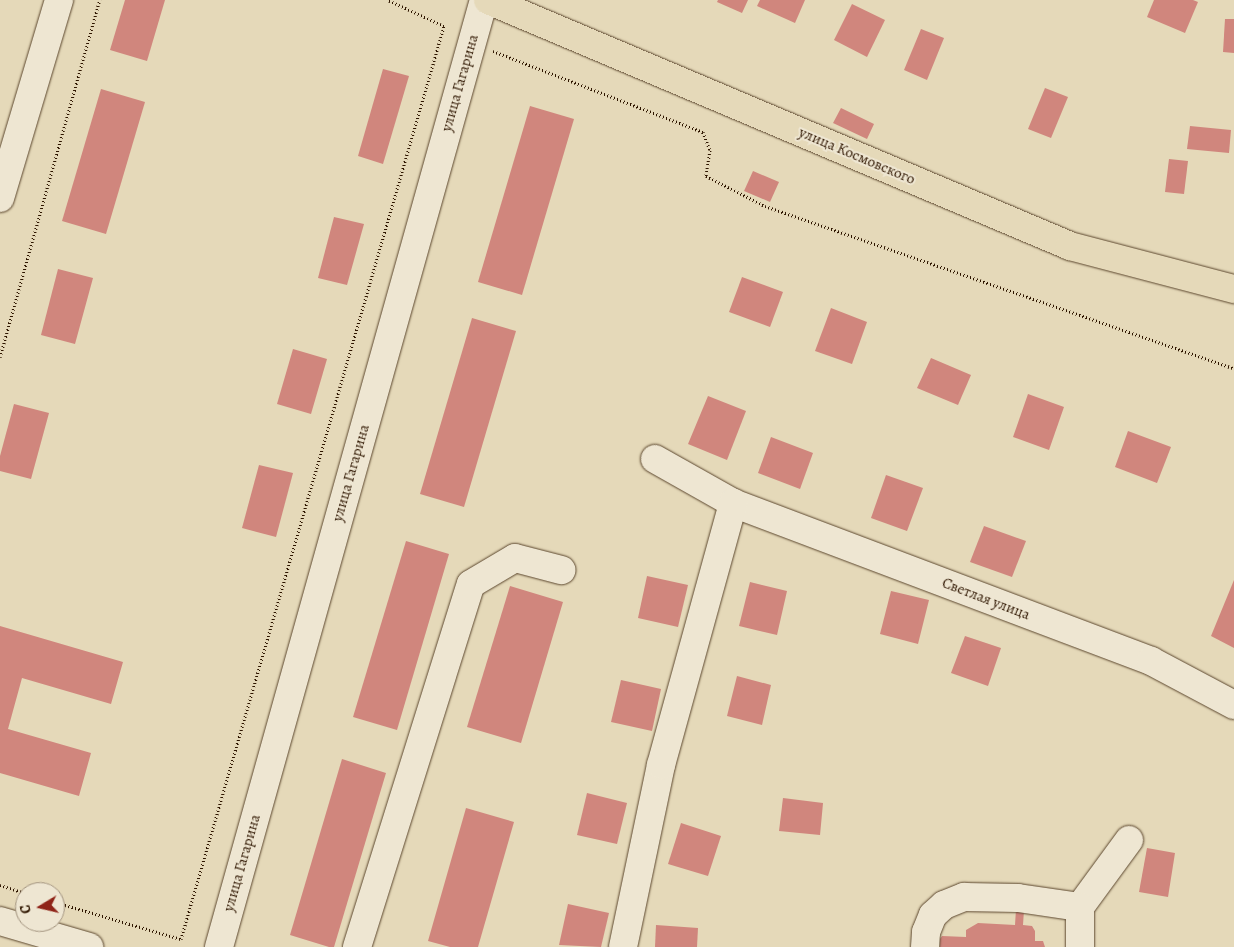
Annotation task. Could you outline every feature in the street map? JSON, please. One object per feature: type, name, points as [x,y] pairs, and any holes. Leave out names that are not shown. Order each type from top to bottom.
[{"type":"main road","name":"улица Космовского","points":[[486,0],[1070,246],[1234,288]]},
{"type":"street","points":[[0,198],[60,0]]},
{"type":"street","name":"улица Гагарина","points":[[219,947],[472,43],[486,0]]},
{"type":"street","name":"Светлая улица","points":[[655,459],[733,503],[1151,661],[1234,705]]},
{"type":"street","points":[[622,947],[661,765],[733,503]]},
{"type":"street","points":[[357,947],[471,584],[515,558],[561,570]]},
{"type":"street","points":[[1080,947],[1080,907],[1129,840]]},
{"type":"street","points":[[925,947],[926,932],[934,915],[944,904],[964,897],[1018,898],[1080,907]]},
{"type":"street","points":[[0,921],[88,947]]},
{"type":"path","points":[[0,357],[100,0]]},
{"type":"path","points":[[65,905],[181,939],[444,26],[388,0]]},
{"type":"path","points":[[472,43],[703,132],[710,150],[706,176],[765,206],[1234,368]]},
{"type":"path","points":[[0,886],[15,890]]},
{"type":"building","points":[[125,0],[165,0],[147,61],[110,50]]},
{"type":"building","points":[[718,0],[748,0],[742,13],[717,2]]},
{"type":"building","points":[[760,0],[805,0],[795,23],[757,6]]},
{"type":"building","points":[[1154,0],[1193,0],[1198,2],[1185,33],[1147,17]]},
{"type":"building","points":[[852,4],[885,20],[867,57],[834,40]]},
{"type":"building","points":[[1225,19],[1234,19],[1234,53],[1223,52]]},
{"type":"building","points":[[921,29],[944,38],[927,80],[904,70]]},
{"type":"building","points":[[383,69],[409,76],[383,164],[358,156]]},
{"type":"building","points":[[1045,88],[1068,97],[1051,138],[1028,129]]},
{"type":"building","points":[[101,89],[145,102],[106,234],[62,221]]},
{"type":"building","points":[[530,106],[574,119],[522,295],[478,282]]},
{"type":"building","points":[[841,108],[874,124],[867,139],[833,123]]},
{"type":"building","points":[[1190,126],[1231,130],[1229,153],[1187,149]]},
{"type":"building","points":[[1169,159],[1188,161],[1184,194],[1165,192]]},
{"type":"building","points":[[753,171],[779,182],[770,202],[744,191]]},
{"type":"building","points":[[334,217],[364,224],[347,285],[318,278]]},
{"type":"building","points":[[58,269],[93,278],[75,344],[41,335]]},
{"type":"building","points":[[742,277],[783,292],[770,327],[729,312]]},
{"type":"building","points":[[831,308],[867,322],[852,364],[815,351]]},
{"type":"building","points":[[472,318],[516,331],[464,507],[420,494]]},
{"type":"building","points":[[293,349],[327,359],[311,414],[277,404]]},
{"type":"building","points":[[931,358],[971,375],[958,405],[917,388]]},
{"type":"building","points":[[1028,394],[1064,407],[1049,450],[1013,437]]},
{"type":"building","points":[[708,396],[746,411],[727,460],[688,444]]},
{"type":"building","points":[[14,404],[49,413],[31,479],[0,471],[0,456]]},
{"type":"building","points":[[1128,431],[1171,447],[1157,483],[1115,467]]},
{"type":"building","points":[[771,437],[813,453],[800,489],[758,473]]},
{"type":"building","points":[[259,465],[293,473],[276,537],[242,528]]},
{"type":"building","points":[[886,475],[923,488],[907,531],[871,518]]},
{"type":"building","points":[[984,526],[1026,541],[1012,577],[970,562]]},
{"type":"building","points":[[406,541],[449,554],[397,730],[353,717]]},
{"type":"building","points":[[647,576],[688,585],[678,627],[638,618]]},
{"type":"building","points":[[1234,580],[1234,648],[1211,636]]},
{"type":"building","points":[[750,582],[787,591],[777,635],[739,626]]},
{"type":"building","points":[[510,586],[563,602],[521,743],[467,727]]},
{"type":"building","points":[[891,591],[929,600],[918,644],[880,634]]},
{"type":"building","points":[[0,626],[123,662],[111,704],[22,678],[8,729],[91,753],[79,796],[0,773]]},
{"type":"building","points":[[965,636],[1001,648],[988,686],[951,673]]},
{"type":"building","points":[[737,676],[771,685],[762,725],[727,716]]},
{"type":"building","points":[[621,680],[661,689],[652,731],[611,722]]},
{"type":"building","points":[[342,759],[386,773],[334,947],[329,947],[290,935]]},
{"type":"building","points":[[587,793],[627,803],[617,844],[577,835]]},
{"type":"building","points":[[783,798],[823,803],[820,835],[779,831]]},
{"type":"building","points":[[466,808],[514,822],[478,947],[450,947],[428,941]]},
{"type":"building","points":[[681,823],[721,836],[708,876],[668,864]]},
{"type":"building","points":[[1147,848],[1175,853],[1168,897],[1139,892]]},
{"type":"building","points":[[568,904],[609,913],[601,947],[559,945]]},
{"type":"building","points":[[1016,909],[1024,910],[1023,925],[1032,926],[1035,931],[1035,941],[1043,941],[1045,947],[940,947],[942,936],[966,937],[966,930],[978,923],[1015,925]]},
{"type":"building","points":[[656,925],[698,928],[697,947],[655,947]]}]
